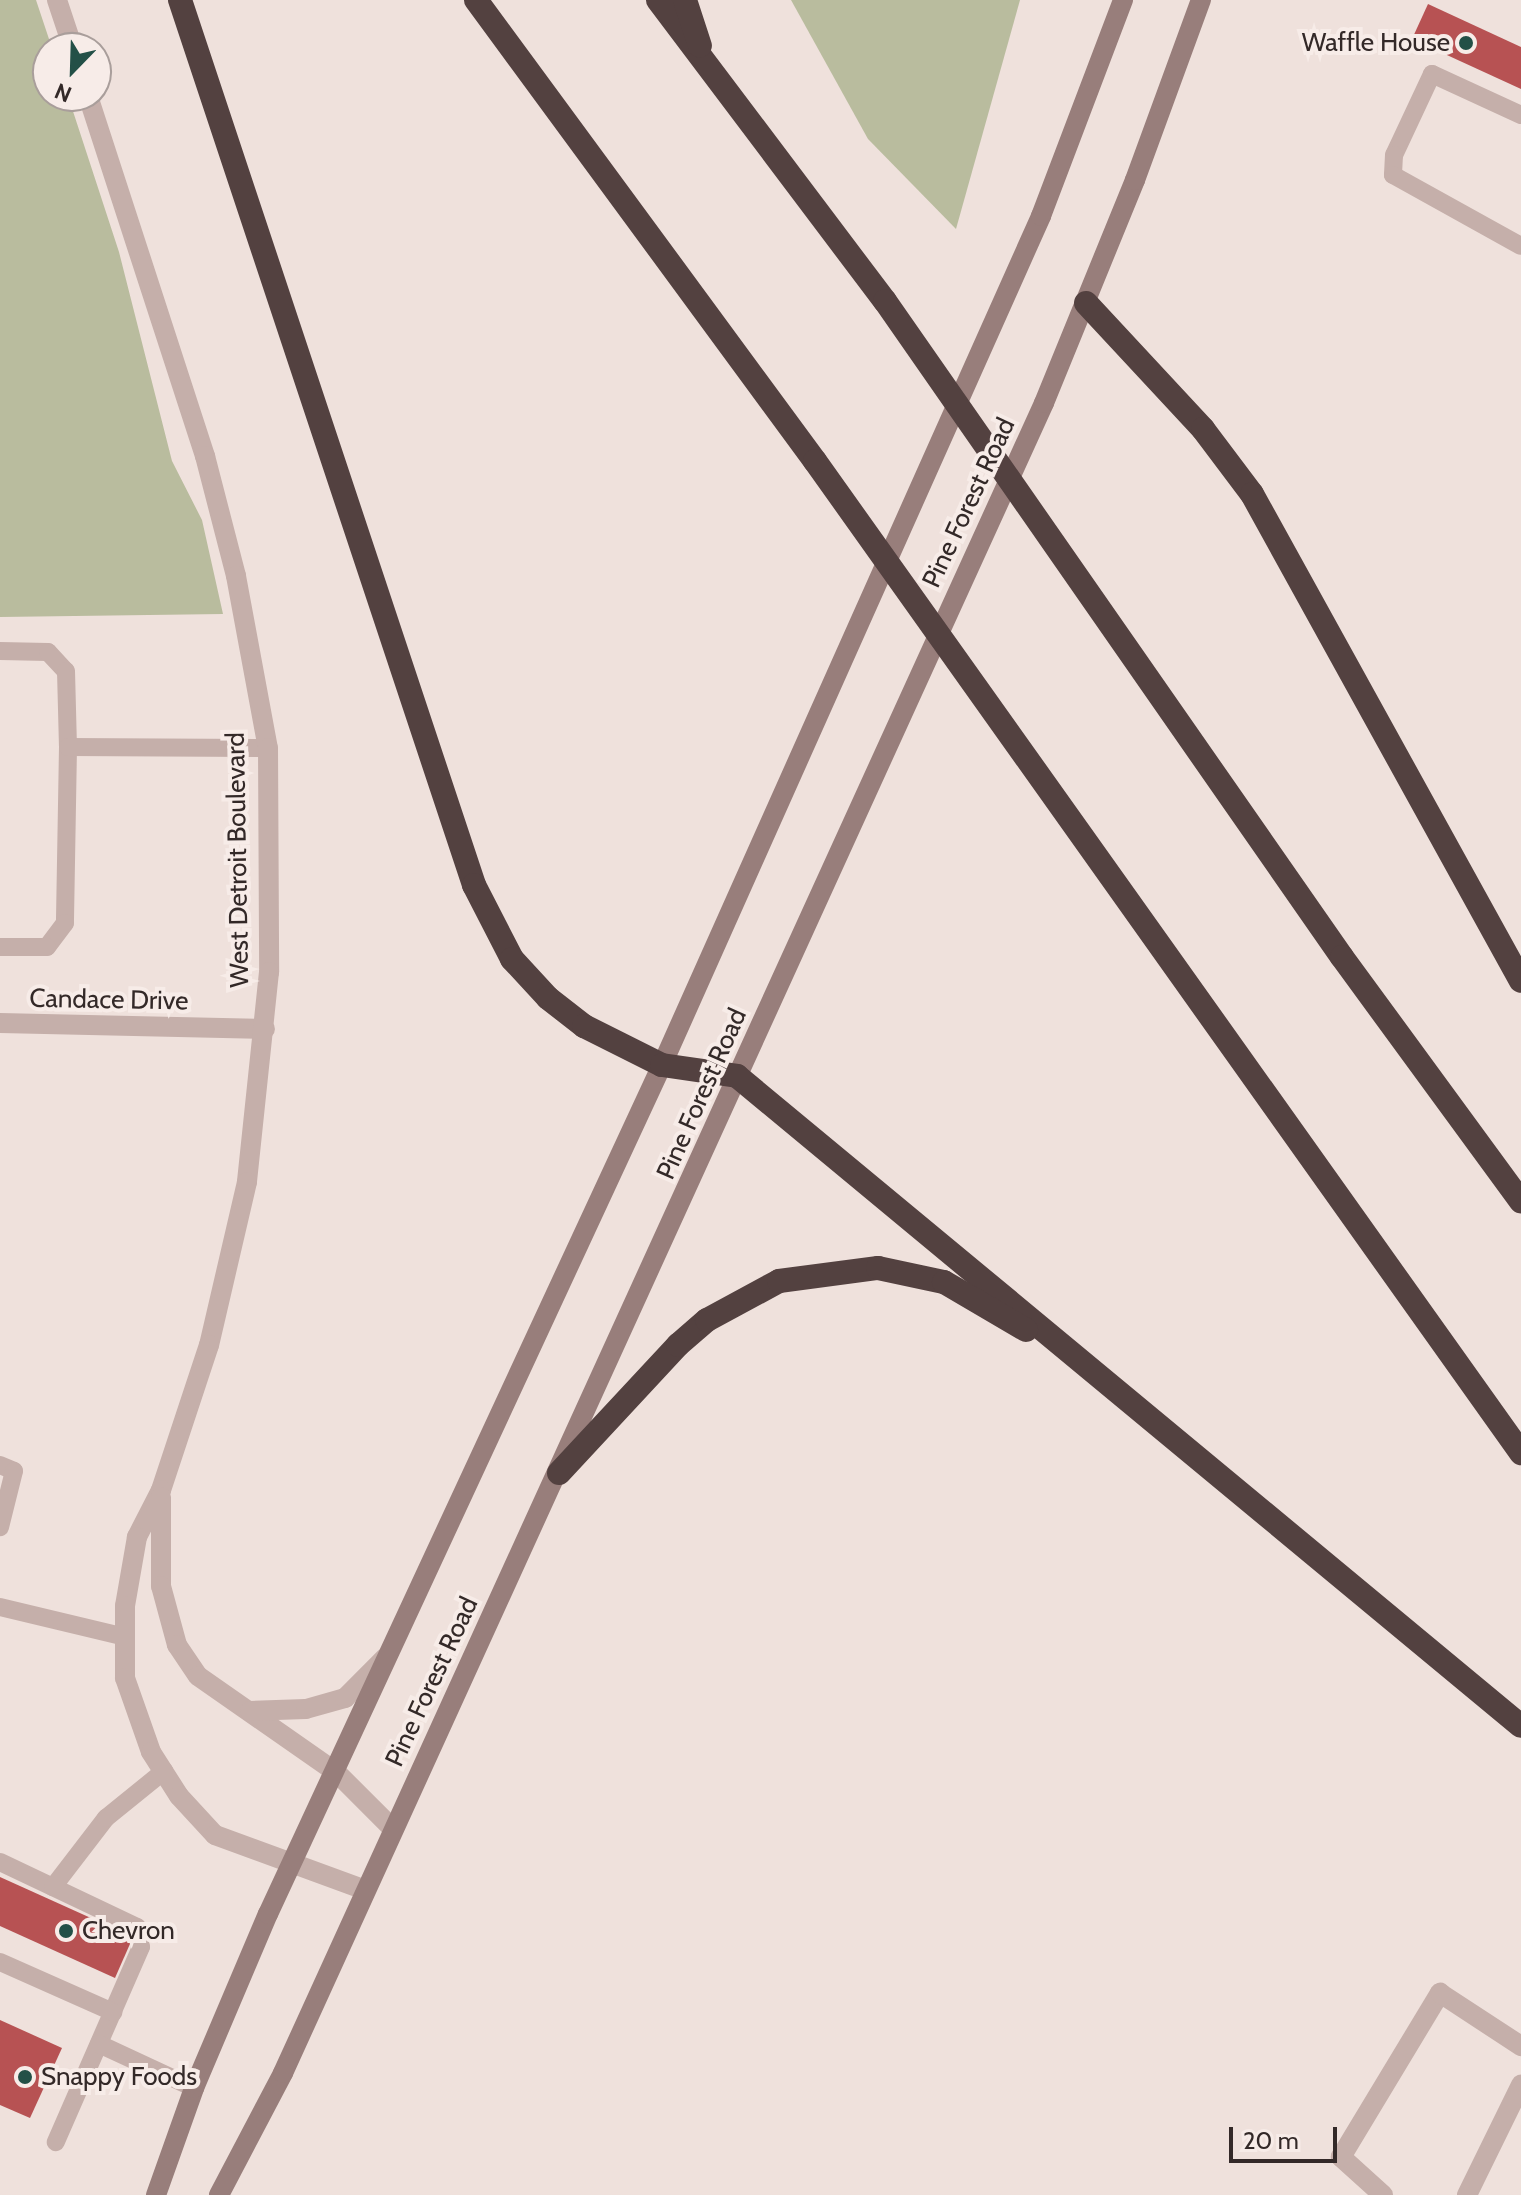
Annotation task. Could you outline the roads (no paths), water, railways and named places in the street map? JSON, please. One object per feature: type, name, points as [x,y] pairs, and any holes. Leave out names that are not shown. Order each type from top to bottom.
[{"type":"highway","points":[[180,0],[489,923],[548,998],[584,1026],[662,1065],[737,1076],[1521,1726]]},
{"type":"highway","points":[[476,0],[815,461],[1521,1453]]},
{"type":"highway","points":[[658,0],[708,71],[885,301],[1342,957],[1521,1202]]},
{"type":"highway","points":[[685,0],[708,71]]},
{"type":"highway","points":[[1086,303],[1203,429],[1252,494],[1521,981]]},
{"type":"highway","points":[[559,1473],[678,1345],[707,1320],[779,1281],[878,1268],[944,1282],[1089,1367]]},
{"type":"main road","name":"Pine Forest Road","points":[[156,2195],[194,2088],[292,1867],[662,1065],[1041,216],[1123,0]]},
{"type":"main road","name":"Pine Forest Road","points":[[219,2195],[283,2073],[559,1473],[1086,303],[1201,0]]},
{"type":"street","points":[[57,0],[68,32]]},
{"type":"street","name":"West Detroit Boulevard","points":[[93,112],[205,456],[236,576],[268,748],[265,1029],[247,1182],[232,1260],[161,1490],[137,1537],[125,1637],[125,1678],[141,1728],[164,1771],[215,1835],[292,1867],[365,1890]]},
{"type":"street","name":"Candace Drive","points":[[0,1023],[265,1029]]},
{"type":"street","name":"West Detroit Boulevard","points":[[161,1490],[161,1586],[177,1645],[198,1676],[337,1773],[393,1829]]},
{"type":"street","points":[[250,1711],[306,1709],[345,1698],[394,1649]]},
{"type":"street","points":[[1383,2195],[1341,2157],[1440,1993],[1521,2046]]},
{"type":"street","points":[[1467,2195],[1521,2085]]},
{"type":"lane","points":[[1521,115],[1432,74],[1394,155],[1393,175],[1521,246]]},
{"type":"lane","points":[[0,651],[48,652],[66,671],[68,747],[65,923],[47,947],[0,947]]},
{"type":"lane","points":[[68,747],[268,748]]},
{"type":"lane","points":[[0,1465],[14,1471],[0,1527]]},
{"type":"lane","points":[[0,1607],[125,1637]]},
{"type":"lane","points":[[53,1887],[106,1818],[164,1771]]},
{"type":"lane","points":[[0,1862],[137,1927],[141,1947],[56,2142]]},
{"type":"lane","points":[[0,1962],[113,2012]]},
{"type":"lane","points":[[99,2044],[194,2088]]},
{"type":"place","name":"Waffle House","points":[[1466,43]]},
{"type":"place","name":"Chevron","points":[[66,1931]]},
{"type":"place","name":"Snappy Foods","points":[[25,2077]]}]
